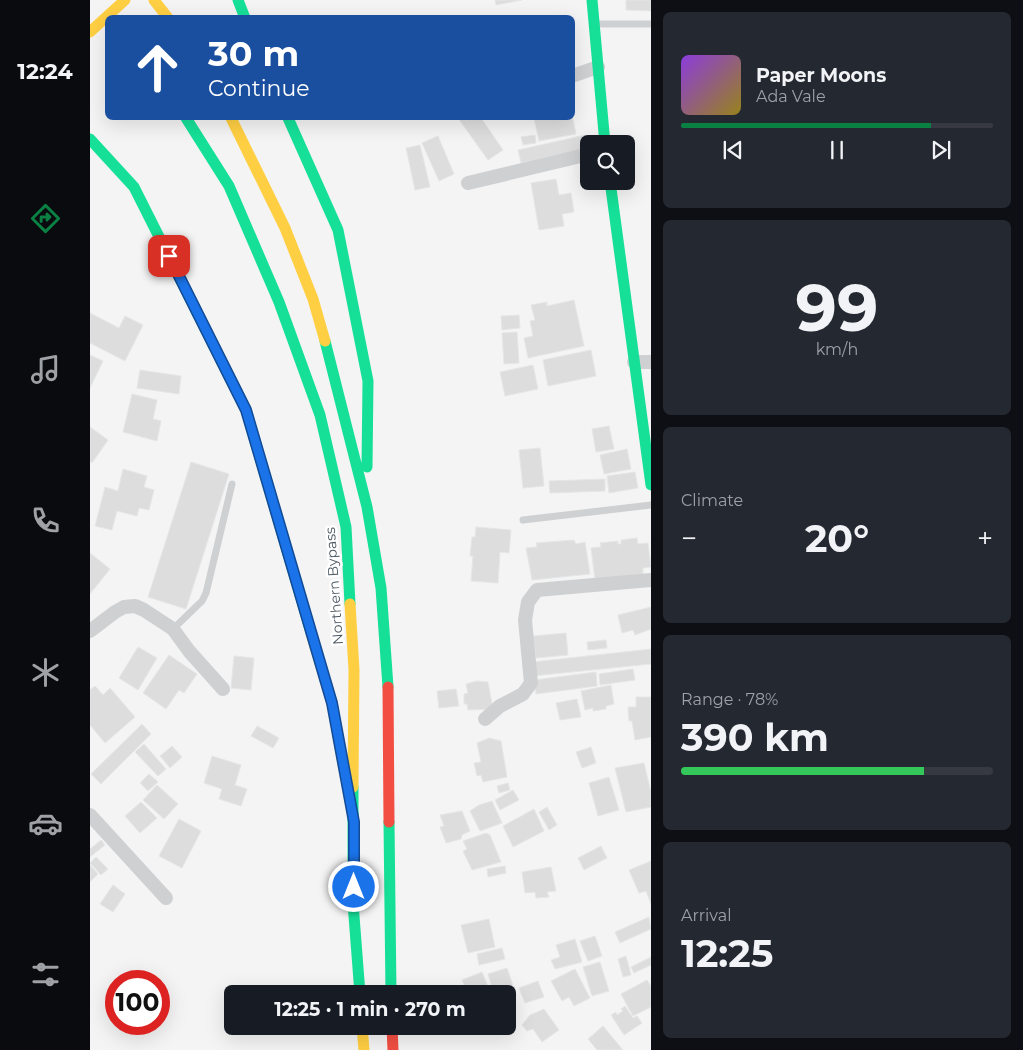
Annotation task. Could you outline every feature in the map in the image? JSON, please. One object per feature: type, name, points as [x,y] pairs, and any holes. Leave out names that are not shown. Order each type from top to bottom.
[{"type":"main road","points":[[105,0],[115,15]]},
{"type":"main road","points":[[109,15],[125,0]]},
{"type":"main road","points":[[154,0],[166,15]]},
{"type":"main road","points":[[238,0],[244,15]]},
{"type":"main road","points":[[592,0],[604,135]]},
{"type":"main road","points":[[90,32],[105,18]]},
{"type":"main road","name":"Northern Bypass","points":[[187,120],[229,186],[279,302],[320,415],[346,527],[354,670],[353,903],[359,985]]},
{"type":"main road","points":[[232,120],[285,228],[313,299],[333,367],[367,507],[381,588],[388,689],[391,985]]},
{"type":"main road","points":[[289,120],[338,230],[368,381],[367,507]]},
{"type":"main road","points":[[90,140],[134,187],[246,410],[332,703],[354,822]]},
{"type":"main road","points":[[611,190],[650,485]]},
{"type":"main road","points":[[363,1035],[364,1050]]},
{"type":"main road","points":[[392,1035],[393,1050]]},
{"type":"street","points":[[575,75],[598,67]]},
{"type":"street","points":[[468,183],[580,156]]},
{"type":"street","points":[[634,362],[650,362]]},
{"type":"street","points":[[485,719],[500,706],[523,694],[531,683],[525,620],[528,602],[537,590],[650,580]]},
{"type":"street","points":[[90,631],[115,612],[124,607],[135,606],[173,629],[223,689]]},
{"type":"street","points":[[90,815],[166,898]]},
{"type":"lane","points":[[594,28],[650,24]]},
{"type":"lane","points":[[173,629],[202,601],[206,593],[232,484]]},
{"type":"lane","points":[[523,520],[650,505]]},
{"type":"building","points":[[495,0],[522,0],[496,5]]},
{"type":"building","points":[[626,0],[651,0],[651,11],[626,10]]},
{"type":"building","points":[[459,120],[482,120],[503,150],[488,160]]},
{"type":"building","points":[[534,120],[573,120],[576,134],[539,141]]},
{"type":"building","points":[[535,135],[536,143],[523,145],[521,137]]},
{"type":"building","points":[[438,136],[454,174],[439,181],[422,143]]},
{"type":"building","points":[[580,136],[580,150],[521,163],[518,150]]},
{"type":"building","points":[[420,145],[430,187],[415,190],[406,148]]},
{"type":"building","points":[[556,179],[559,195],[571,193],[574,212],[562,214],[564,226],[539,230],[531,183]]},
{"type":"building","points":[[574,300],[584,346],[528,358],[524,338],[533,336],[530,321],[535,320],[531,305],[547,302],[547,306]]},
{"type":"building","points":[[90,313],[119,328],[125,316],[143,325],[125,361],[90,343]]},
{"type":"building","points":[[519,315],[520,328],[502,330],[501,316]]},
{"type":"building","points":[[517,332],[519,363],[504,364],[502,333]]},
{"type":"building","points":[[591,350],[596,376],[548,386],[543,360]]},
{"type":"building","points":[[90,355],[103,361],[90,388]]},
{"type":"building","points":[[533,365],[538,389],[505,396],[500,372]]},
{"type":"building","points":[[140,370],[181,376],[179,394],[137,388]]},
{"type":"building","points":[[132,394],[157,400],[153,419],[161,421],[157,441],[123,432]]},
{"type":"building","points":[[609,426],[614,449],[596,452],[592,429]]},
{"type":"building","points":[[90,427],[108,440],[92,463],[90,461]]},
{"type":"building","points":[[540,448],[544,486],[523,488],[519,450]]},
{"type":"building","points":[[627,449],[631,469],[604,474],[600,455]]},
{"type":"building","points":[[191,462],[229,474],[186,609],[148,597]]},
{"type":"building","points":[[123,469],[147,476],[144,487],[154,490],[149,510],[139,508],[137,516],[117,511],[112,530],[95,526],[105,487],[118,491]]},
{"type":"building","points":[[635,472],[638,488],[609,493],[607,476]]},
{"type":"building","points":[[605,479],[605,491],[550,493],[549,481]]},
{"type":"building","points":[[476,527],[511,530],[509,553],[500,552],[498,583],[471,581],[473,556],[470,556],[472,537],[475,537]]},
{"type":"building","points":[[637,538],[638,544],[648,543],[651,567],[643,568],[643,574],[595,580],[591,548],[601,547],[600,543],[618,541],[618,544],[621,544],[621,540]]},
{"type":"building","points":[[574,540],[576,544],[585,542],[590,574],[532,580],[526,548],[537,547],[536,543]]},
{"type":"building","points":[[90,553],[110,569],[90,594]]},
{"type":"building","points":[[651,607],[651,629],[635,635],[633,630],[622,633],[618,615]]},
{"type":"building","points":[[566,633],[568,655],[536,658],[533,636]]},
{"type":"building","points":[[606,640],[607,648],[588,650],[587,642]]},
{"type":"building","points":[[138,647],[157,658],[138,690],[119,678]]},
{"type":"building","points":[[651,649],[651,664],[533,676],[532,662]]},
{"type":"building","points":[[169,655],[197,674],[184,693],[179,690],[166,709],[143,693]]},
{"type":"building","points":[[234,656],[254,658],[251,690],[231,688]]},
{"type":"building","points":[[633,669],[635,680],[600,685],[599,674]]},
{"type":"building","points":[[596,672],[597,686],[536,694],[534,680]]},
{"type":"building","points":[[477,681],[488,682],[493,709],[468,710],[467,704],[464,704],[464,694],[468,693],[466,684]]},
{"type":"building","points":[[611,685],[614,704],[606,706],[606,709],[593,711],[593,708],[585,710],[581,691]]},
{"type":"building","points":[[95,686],[103,695],[110,688],[135,717],[105,743],[90,725],[90,690]]},
{"type":"building","points":[[456,689],[459,706],[439,708],[437,691]]},
{"type":"building","points":[[636,697],[651,697],[651,737],[635,740],[632,721],[629,721],[628,707],[636,707]]},
{"type":"building","points":[[577,699],[581,717],[560,720],[556,703]]},
{"type":"building","points":[[142,724],[151,734],[101,784],[91,774]]},
{"type":"building","points":[[257,726],[279,738],[273,748],[251,736]]},
{"type":"building","points":[[489,738],[501,741],[507,777],[483,782],[481,775],[477,776],[474,763],[481,762],[477,743]]},
{"type":"building","points":[[144,744],[166,769],[158,776],[135,752]]},
{"type":"building","points":[[172,746],[182,757],[170,768],[160,756]]},
{"type":"building","points":[[591,747],[596,763],[582,768],[576,752]]},
{"type":"building","points":[[212,756],[241,765],[235,785],[247,789],[241,806],[219,799],[222,789],[204,783]]},
{"type":"building","points":[[644,763],[651,792],[651,807],[626,812],[615,768]]},
{"type":"building","points":[[149,774],[158,782],[148,791],[140,783]]},
{"type":"building","points":[[609,777],[619,810],[598,816],[589,783]]},
{"type":"building","points":[[508,783],[510,790],[499,793],[497,786]]},
{"type":"building","points":[[157,785],[178,804],[164,819],[143,800]]},
{"type":"building","points":[[513,790],[519,800],[500,810],[495,800]]},
{"type":"building","points":[[492,801],[502,823],[480,831],[470,811],[479,805]]},
{"type":"building","points":[[141,802],[157,818],[140,833],[125,816]]},
{"type":"building","points":[[547,807],[557,825],[549,830],[539,812]]},
{"type":"building","points":[[534,809],[544,831],[513,847],[503,826]]},
{"type":"building","points":[[462,811],[470,831],[462,835],[461,839],[446,843],[440,827],[444,826],[440,815]]},
{"type":"building","points":[[179,819],[201,831],[182,868],[159,856]]},
{"type":"building","points":[[486,833],[490,835],[501,862],[472,870],[463,851],[467,849],[463,841]]},
{"type":"building","points":[[101,840],[105,845],[90,857],[90,849]]},
{"type":"building","points":[[601,846],[607,858],[584,870],[578,858]]},
{"type":"building","points":[[96,857],[108,869],[101,875],[90,863]]},
{"type":"building","points":[[651,861],[651,904],[646,891],[639,893],[629,870]]},
{"type":"building","points":[[90,865],[98,874],[90,882]]},
{"type":"building","points":[[505,866],[506,873],[488,877],[487,869]]},
{"type":"building","points":[[551,867],[556,891],[547,892],[549,897],[536,898],[535,892],[525,893],[522,872]]},
{"type":"building","points":[[113,885],[125,894],[113,912],[100,904]]},
{"type":"building","points":[[649,917],[651,929],[620,943],[615,932]]},
{"type":"building","points":[[489,919],[495,947],[468,953],[461,925]]},
{"type":"building","points":[[595,936],[602,956],[588,961],[580,941]]},
{"type":"building","points":[[575,939],[582,962],[555,969],[551,960],[560,957],[556,945]]},
{"type":"building","points":[[502,948],[505,959],[479,965],[477,954]]},
{"type":"building","points":[[626,956],[631,975],[623,977],[618,959]]},
{"type":"building","points":[[651,957],[651,965],[634,973],[631,967]]},
{"type":"building","points":[[600,962],[609,991],[592,996],[583,967]]},
{"type":"building","points":[[507,968],[513,985],[491,985],[488,974]]},
{"type":"building","points":[[575,969],[590,998],[574,1006],[569,997],[562,1001],[551,981]]},
{"type":"building","points":[[482,972],[487,985],[464,985],[462,980]]},
{"type":"building","points":[[647,980],[651,986],[651,1007],[633,1016],[621,994]]},
{"type":"building","points":[[538,981],[544,997],[525,1003],[519,988]]},
{"type":"building","points":[[625,1006],[633,1018],[637,1016],[642,1023],[624,1035],[611,1015],[616,1012],[617,1015],[623,1011],[621,1009]]},
{"type":"building","points":[[544,1009],[559,1030],[542,1042],[533,1029],[527,1031],[522,1025],[530,1015]]},
{"type":"building","points":[[603,1026],[623,1050],[597,1050],[588,1039]]},
{"type":"traffic: fast","points":[[238,0],[244,15]]},
{"type":"traffic: fast","points":[[592,0],[604,135]]},
{"type":"traffic: fast","points":[[187,120],[229,186],[279,302],[320,415],[346,527],[350,604]]},
{"type":"traffic: fast","points":[[289,120],[338,230],[368,381],[367,467]]},
{"type":"traffic: fast","points":[[90,139],[134,187],[246,410],[312,636]]},
{"type":"traffic: fast","points":[[611,190],[651,485]]},
{"type":"traffic: fast","points":[[325,341],[367,507],[381,588],[388,687]]},
{"type":"traffic: fast","points":[[353,787],[353,903],[359,985]]},
{"type":"traffic: fast","points":[[389,822],[391,985]]},
{"type":"traffic: slow","points":[[109,15],[125,0]]},
{"type":"traffic: slow","points":[[154,0],[166,15]]},
{"type":"traffic: slow","points":[[90,32],[105,18]]},
{"type":"traffic: slow","points":[[232,120],[285,228],[313,299],[325,341]]},
{"type":"traffic: slow","points":[[350,604],[354,670],[353,787]]},
{"type":"traffic: slow","points":[[312,636],[332,703],[343,763]]},
{"type":"traffic: slow","points":[[363,1035],[364,1050]]},
{"type":"traffic: jam","points":[[388,687],[389,822]]},
{"type":"traffic: jam","points":[[392,1035],[393,1050]]},
{"type":"route","points":[[169,256],[246,410],[332,703],[354,822],[354,887]]}]
